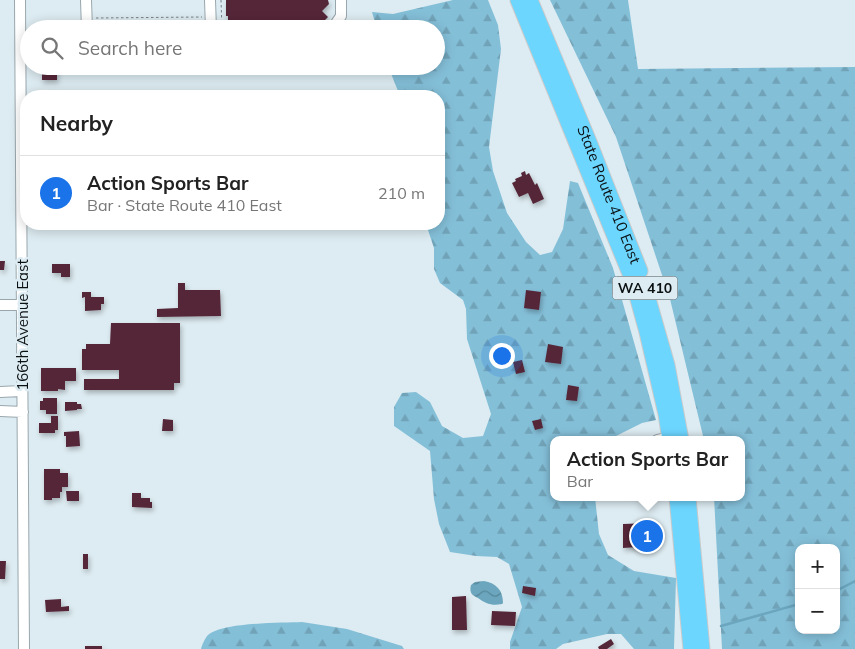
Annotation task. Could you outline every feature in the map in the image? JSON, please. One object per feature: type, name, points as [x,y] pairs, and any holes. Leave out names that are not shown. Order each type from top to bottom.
[{"type":"highway","points":[[513,0],[535,43]]},
{"type":"highway","name":"WA 410","points":[[518,0],[535,43],[564,98]]},
{"type":"highway","name":"WA 410","points":[[530,0],[564,98]]},
{"type":"highway","name":"State Route 410 East","points":[[564,98],[638,264],[655,318],[675,405],[670,436]]},
{"type":"highway","points":[[677,501],[691,649]]},
{"type":"highway","points":[[688,501],[702,649]]},
{"type":"street","name":"166th Avenue East","points":[[20,0],[20,20]]},
{"type":"street","points":[[86,0],[86,18]]},
{"type":"street","points":[[338,20],[341,16],[341,0]]},
{"type":"street","points":[[210,5],[211,20]]},
{"type":"street","name":"166th Avenue East","points":[[20,75],[21,90]]},
{"type":"street","name":"166th Avenue East","points":[[22,230],[24,649]]},
{"type":"street","points":[[0,305],[22,305]]},
{"type":"street","points":[[0,392],[22,391]]},
{"type":"street","points":[[0,411],[22,412]]},
{"type":"path","points":[[221,0],[222,20]]},
{"type":"path","points":[[86,18],[204,17],[203,11],[210,5],[222,9]]},
{"type":"green space","points":[[453,0],[488,0],[498,25],[501,49],[489,147],[493,171],[507,213],[526,242],[540,255],[552,252],[563,229],[570,181],[578,183],[613,268],[656,420],[642,423],[616,436],[550,436],[550,501],[595,501],[599,534],[608,555],[634,571],[676,578],[674,649],[634,649],[621,634],[607,634],[563,644],[556,649],[510,649],[510,642],[522,607],[509,564],[497,557],[450,552],[439,524],[434,499],[430,451],[394,426],[394,407],[402,393],[416,392],[430,402],[442,426],[463,438],[483,436],[491,414],[467,339],[466,309],[463,300],[440,283],[434,269],[434,248],[428,230],[445,230],[445,90],[398,90],[392,75],[445,75],[445,20],[374,20],[372,12],[393,14]]},
{"type":"green space","points":[[550,0],[628,0],[638,69],[855,67],[855,649],[722,649],[714,501],[745,501],[745,436],[703,436],[670,299],[616,137]]},
{"type":"green space","points":[[302,622],[347,629],[402,646],[404,649],[201,649],[208,635],[226,628],[239,625]]},
{"type":"water","points":[[484,581],[492,583],[498,588],[502,594],[502,604],[492,605],[474,596],[470,590],[471,585],[475,582]]},
{"type":"building","points":[[226,0],[328,0],[329,4],[322,11],[328,17],[325,20],[228,20],[228,16],[226,16]]},
{"type":"building","points":[[42,75],[57,75],[57,80],[42,80]]},
{"type":"building","points":[[525,171],[526,175],[529,173],[535,185],[537,183],[544,199],[533,204],[528,193],[519,197],[512,183],[516,181],[515,179],[522,176],[521,173]]},
{"type":"building","points":[[0,261],[5,261],[4,270],[0,270]]},
{"type":"building","points":[[52,264],[70,264],[70,277],[61,277],[61,273],[52,273]]},
{"type":"building","points":[[178,283],[185,283],[185,290],[220,290],[221,316],[157,317],[157,309],[178,308]]},
{"type":"building","points":[[526,290],[541,292],[539,310],[524,308]]},
{"type":"building","points":[[82,292],[91,292],[91,297],[104,297],[104,304],[101,304],[101,310],[85,311],[85,297],[82,298]]},
{"type":"building","points":[[111,323],[180,323],[180,383],[174,383],[174,390],[84,390],[84,379],[119,379],[119,370],[82,370],[82,349],[86,349],[86,344],[110,344]]},
{"type":"building","points":[[548,344],[563,347],[561,364],[545,362]]},
{"type":"building","points":[[522,360],[525,372],[516,374],[513,362]]},
{"type":"building","points":[[41,368],[76,368],[76,381],[65,381],[65,390],[41,391]]},
{"type":"building","points":[[568,385],[579,387],[577,401],[566,400]]},
{"type":"building","points":[[43,398],[57,398],[57,414],[46,414],[46,410],[40,410],[40,401],[43,401]]},
{"type":"building","points":[[65,402],[77,402],[77,404],[81,404],[82,409],[65,411]]},
{"type":"building","points":[[51,416],[58,416],[58,430],[55,430],[55,433],[39,433],[39,423],[51,423]]},
{"type":"building","points":[[163,419],[173,420],[173,431],[162,431]]},
{"type":"building","points":[[541,419],[543,428],[535,430],[532,421]]},
{"type":"building","points":[[79,431],[80,446],[66,447],[64,432]]},
{"type":"building","points":[[44,469],[60,469],[60,473],[68,473],[68,487],[62,487],[60,498],[44,500]]},
{"type":"building","points":[[66,491],[79,491],[79,501],[67,501]]},
{"type":"building","points":[[132,493],[141,493],[141,498],[150,498],[152,508],[132,507]]},
{"type":"building","points":[[652,523],[650,534],[652,546],[623,548],[623,524]]},
{"type":"building","points":[[83,554],[88,554],[88,569],[83,569]]},
{"type":"building","points":[[0,561],[6,561],[5,579],[0,579]]},
{"type":"building","points":[[523,586],[536,588],[535,596],[522,593]]},
{"type":"building","points":[[466,596],[467,630],[452,630],[452,597]]},
{"type":"building","points":[[61,599],[61,607],[69,606],[69,611],[46,612],[45,600]]},
{"type":"building","points":[[492,611],[516,612],[515,626],[491,625]]},
{"type":"building","points":[[611,639],[614,644],[607,649],[599,649],[598,647]]},
{"type":"building","points":[[85,646],[102,646],[102,649],[85,649]]},
{"type":"waterway","points":[[840,589],[855,581]]},
{"type":"waterway","points":[[721,626],[795,605]]},
{"type":"place","name":"Action Sports Bar","points":[[647,536]]}]
